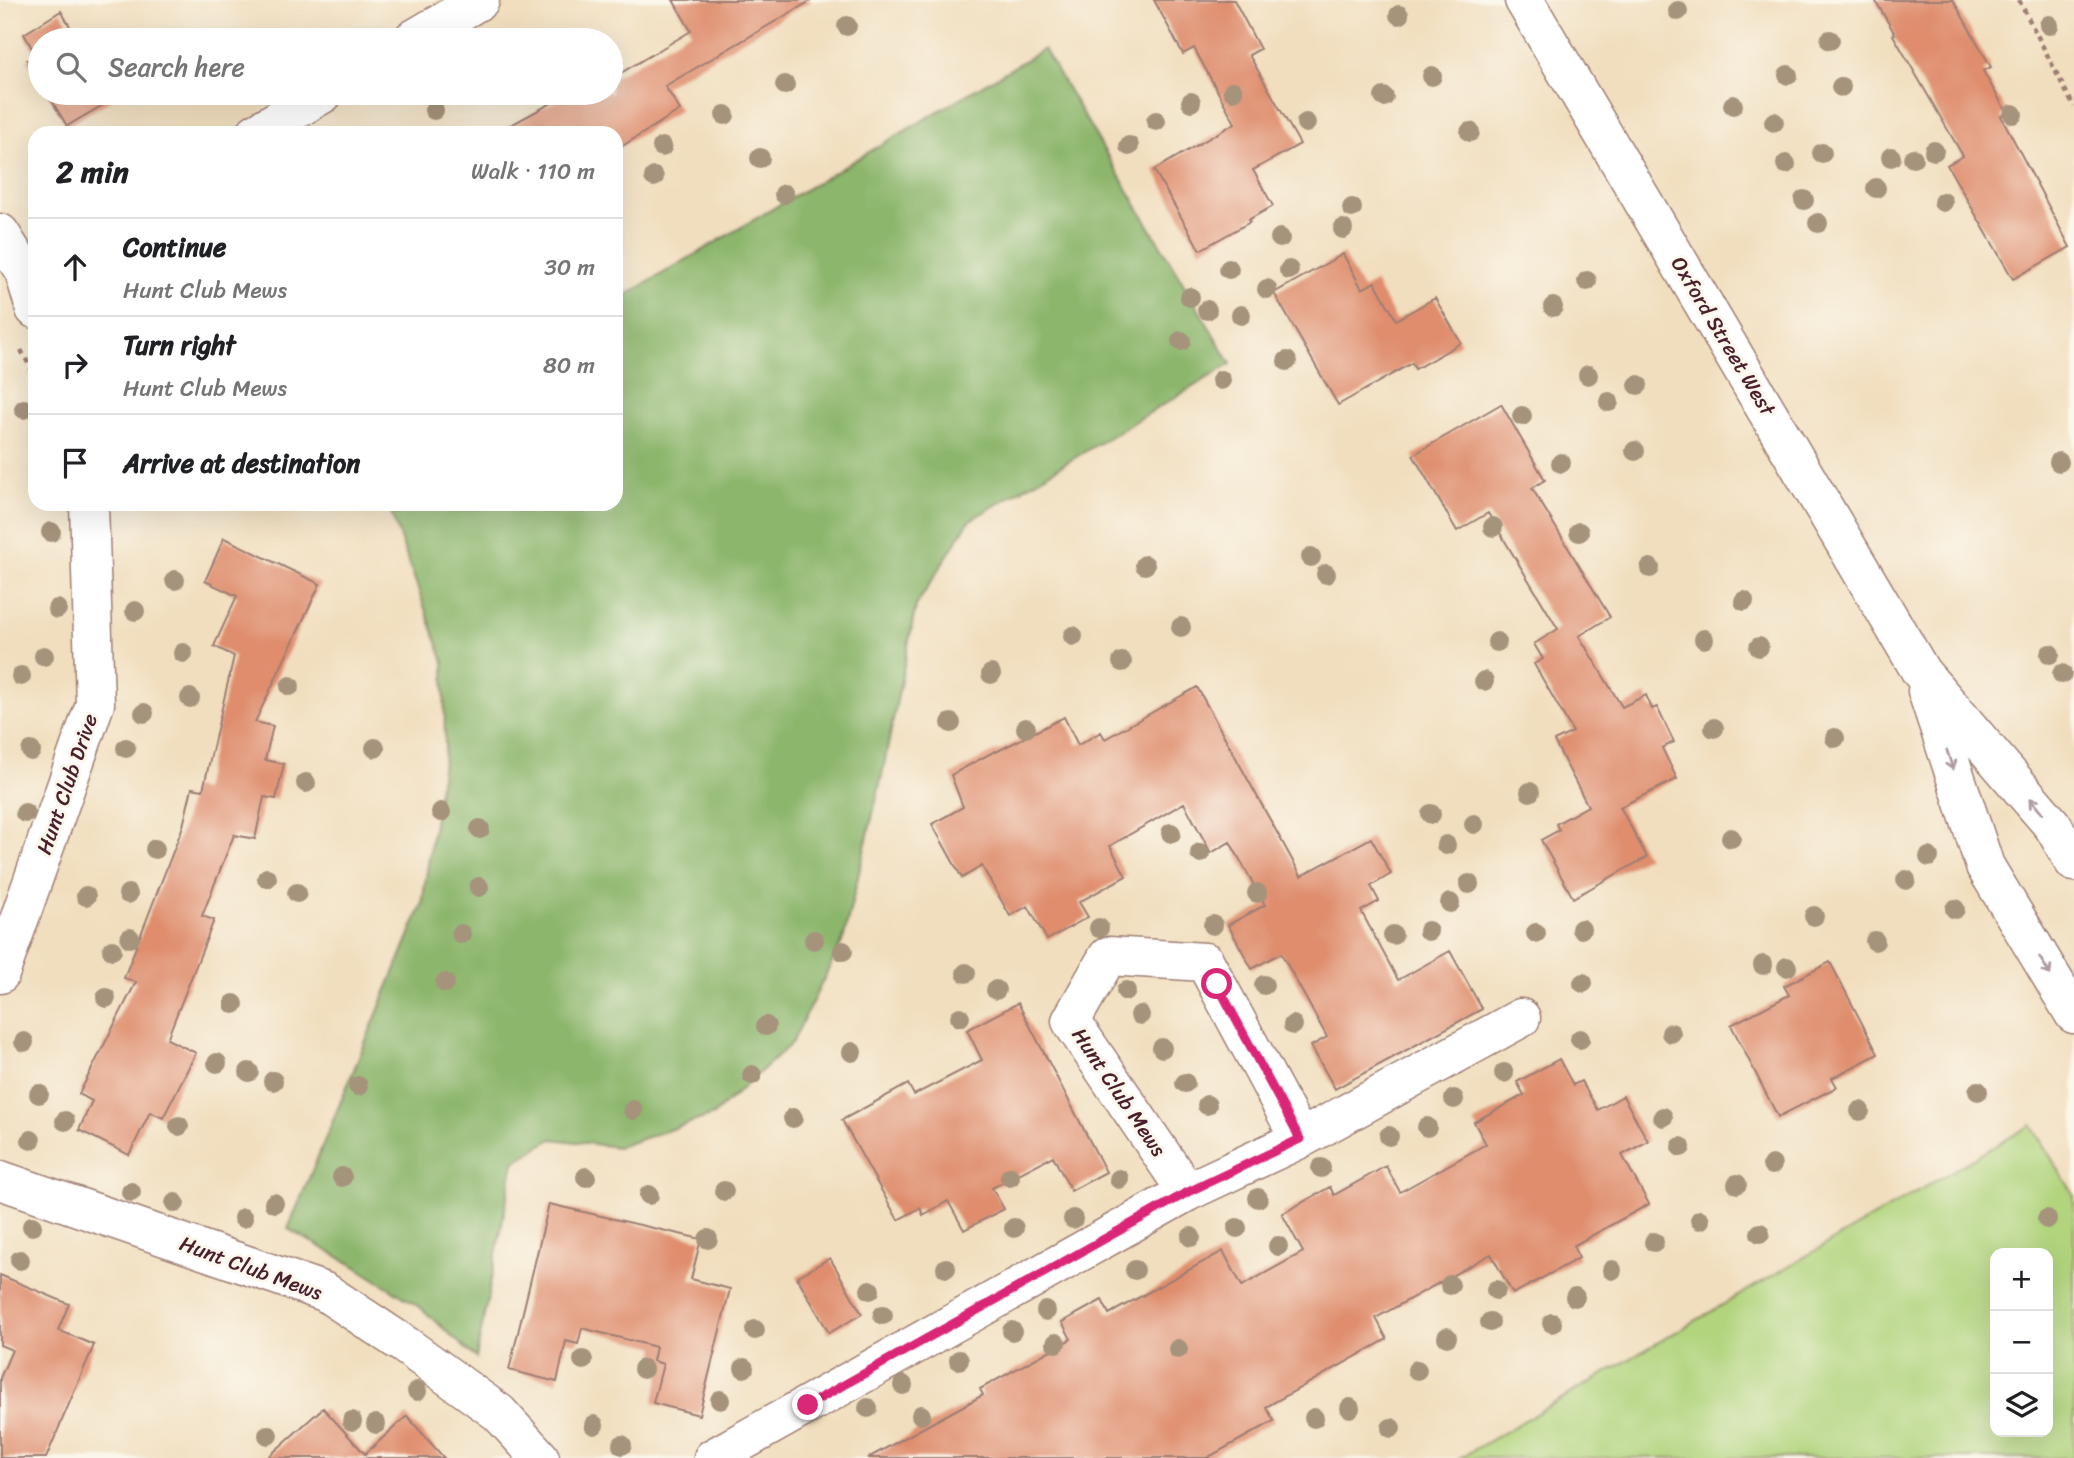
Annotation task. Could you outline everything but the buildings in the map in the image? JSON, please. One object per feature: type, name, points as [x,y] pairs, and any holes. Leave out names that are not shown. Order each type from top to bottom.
[{"type":"street","points":[[432,28],[480,0]]},
{"type":"street","name":"Oxford Street West","points":[[1524,0],[1921,672],[2053,826],[2074,862]]},
{"type":"street","points":[[268,126],[304,105]]},
{"type":"street","points":[[0,233],[28,267]]},
{"type":"street","name":"Hunt Club Drive","points":[[0,974],[96,704],[89,511]]},
{"type":"street","name":"Oxford Street West","points":[[1921,672],[1985,866],[2074,1014]]},
{"type":"street","name":"Hunt Club Mews","points":[[1188,1192],[1071,1021],[1108,956],[1205,962],[1300,1139]]},
{"type":"street","points":[[713,1458],[1188,1192],[1300,1139],[1521,1018]]},
{"type":"street","name":"Hunt Club Mews","points":[[0,1180],[325,1292],[405,1345],[499,1413],[540,1458]]},
{"type":"path","points":[[2019,0],[2074,107]]},
{"type":"green space","points":[[1044,49],[1231,364],[969,521],[916,606],[881,780],[843,940],[792,1043],[713,1115],[618,1147],[552,1139],[514,1162],[476,1358],[421,1308],[350,1263],[288,1229],[422,905],[445,748],[444,662],[390,511],[623,511],[623,297]]},
{"type":"green space","points":[[2031,1125],[2074,1195],[2074,1458],[1460,1458]]},
{"type":"route","points":[[808,1405],[1188,1192],[1300,1139],[1217,984]]}]
